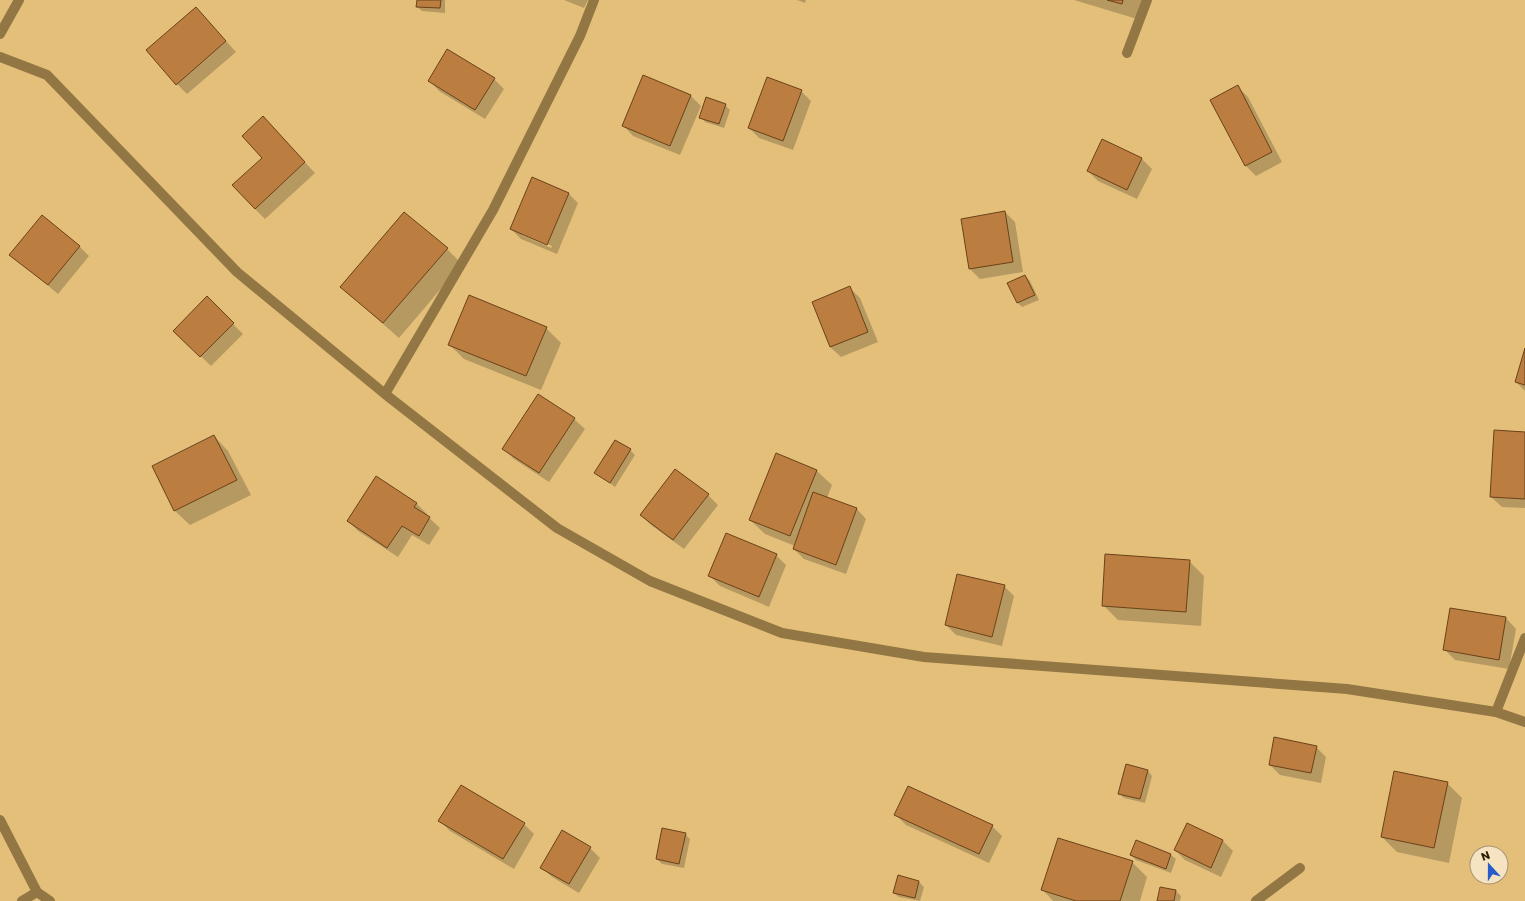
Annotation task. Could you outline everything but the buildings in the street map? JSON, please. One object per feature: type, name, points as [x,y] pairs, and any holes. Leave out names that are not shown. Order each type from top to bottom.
[{"type":"street","points":[[0,34],[19,0]]},
{"type":"street","points":[[385,394],[493,210],[580,36],[594,0]]},
{"type":"street","points":[[1127,53],[1147,0]]},
{"type":"street","points":[[0,57],[47,75],[237,272],[385,394],[557,528],[650,581],[782,633],[924,657],[1347,688],[1496,712],[1525,722]]},
{"type":"street","points":[[1496,712],[1525,638]]},
{"type":"street","points":[[0,820],[37,892],[50,901]]},
{"type":"street","points":[[1256,901],[1300,868]]},
{"type":"street","points":[[22,901],[37,892]]}]
